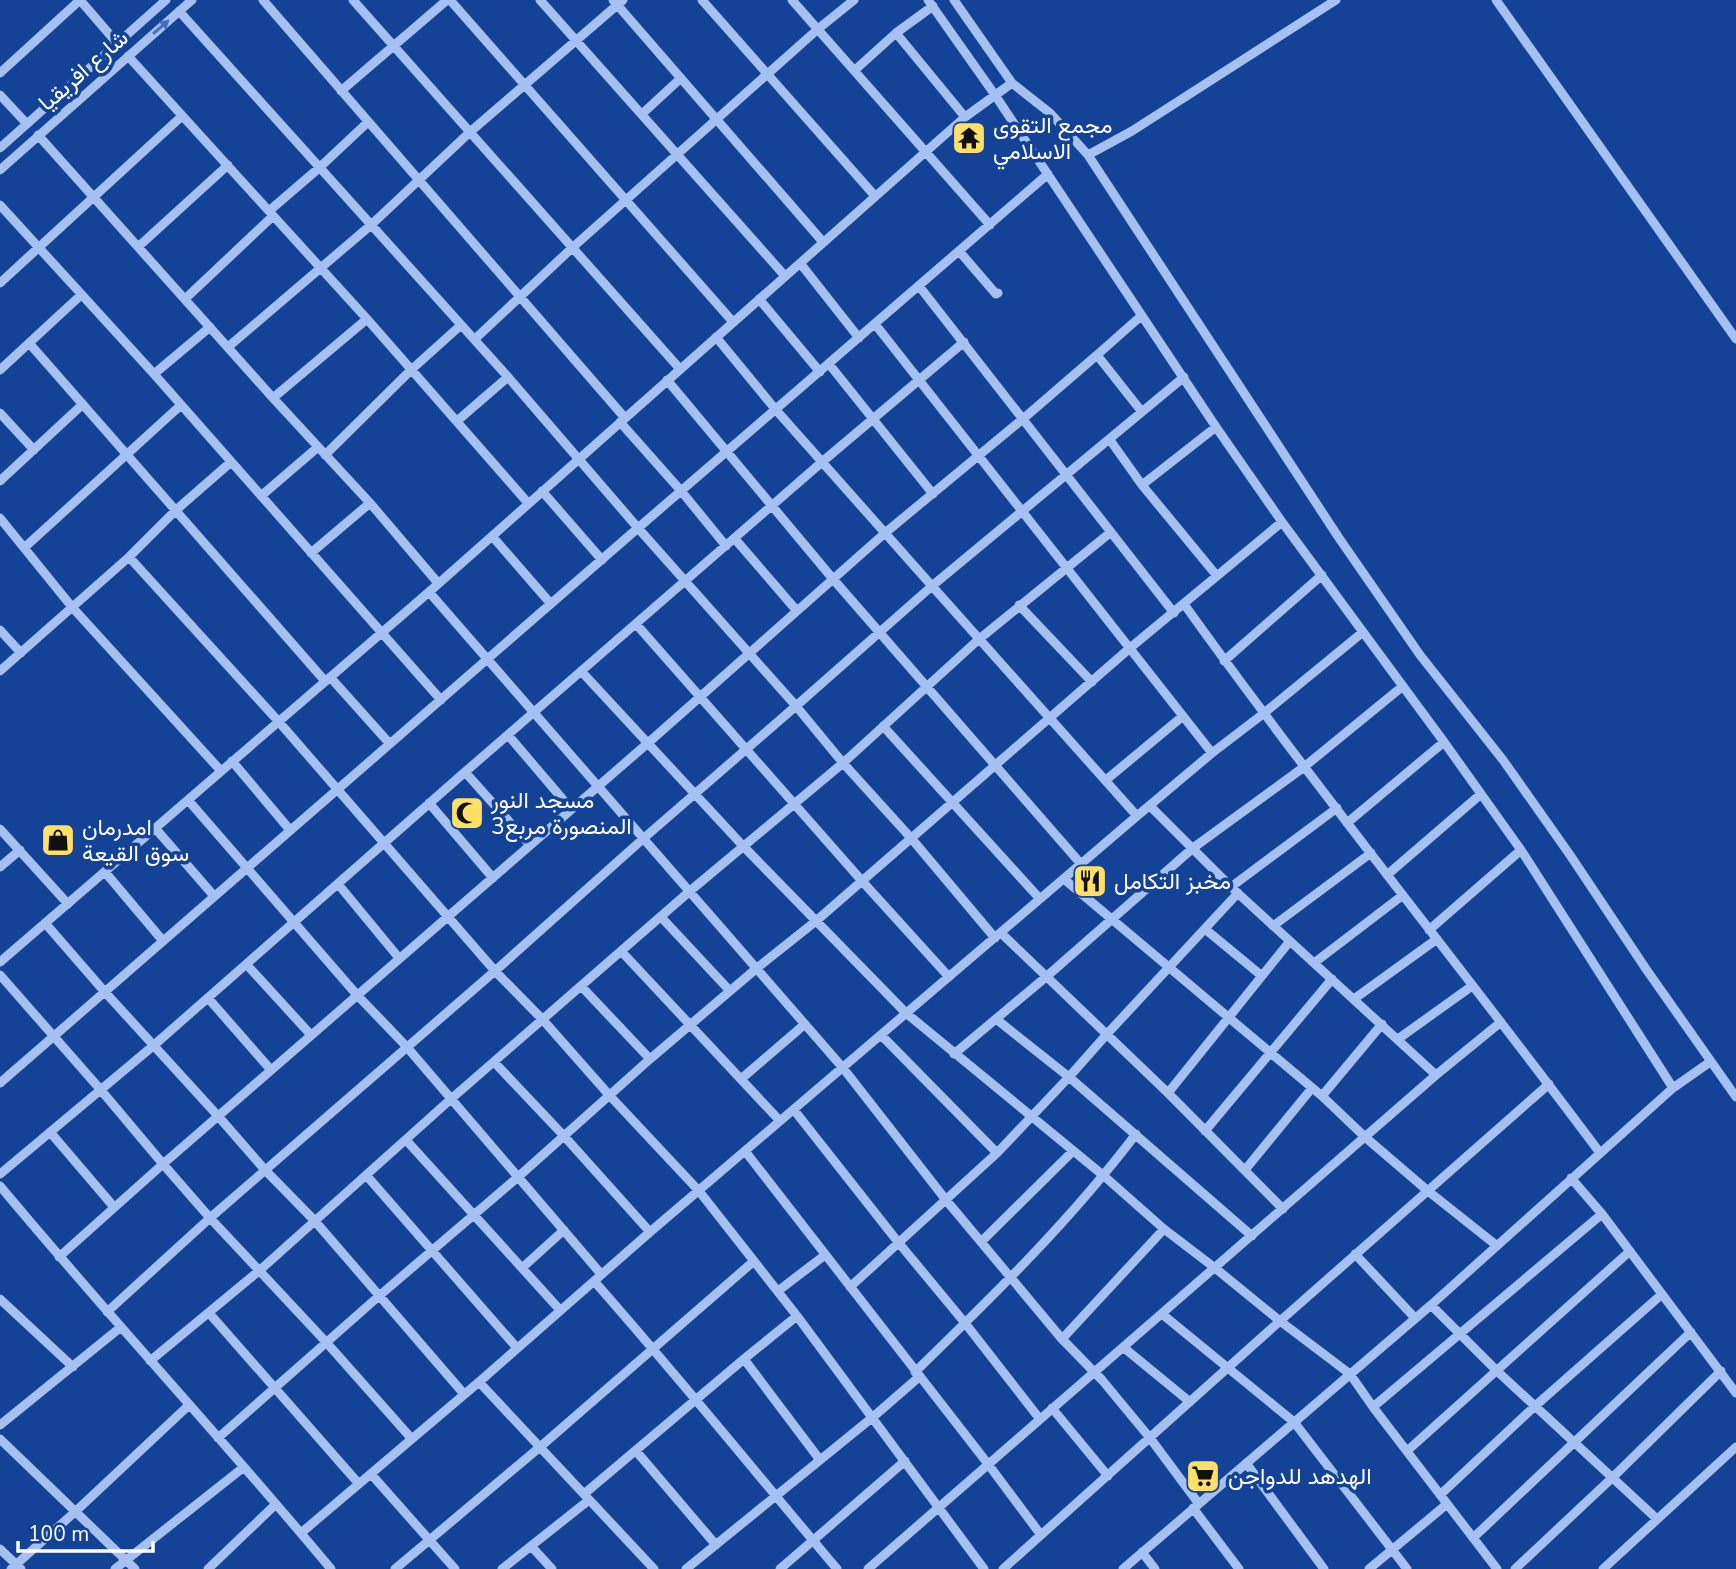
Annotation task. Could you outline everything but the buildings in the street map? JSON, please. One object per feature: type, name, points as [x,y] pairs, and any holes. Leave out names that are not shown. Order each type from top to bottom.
[{"type":"street","points":[[0,73],[80,0],[117,43]]},
{"type":"street","name":"شارع افريقيا","points":[[0,148],[166,0]]},
{"type":"street","name":"شارع افريقيا","points":[[0,170],[192,0]]},
{"type":"street","points":[[263,0],[520,296],[726,546]]},
{"type":"street","points":[[353,0],[680,369]]},
{"type":"street","points":[[341,91],[448,0],[733,322]]},
{"type":"street","points":[[540,0],[785,276]]},
{"type":"street","points":[[702,0],[875,196]]},
{"type":"street","points":[[792,0],[990,225]]},
{"type":"street","points":[[475,339],[572,248],[853,0]]},
{"type":"street","points":[[954,0],[1012,83],[1050,113],[1088,156],[1339,538],[1420,655],[1503,760],[1736,1097]]},
{"type":"street","points":[[1088,156],[1132,131],[1336,0]]},
{"type":"street","points":[[1496,0],[1736,339]]},
{"type":"street","points":[[228,347],[371,225],[470,132],[618,2],[823,242]]},
{"type":"street","points":[[855,70],[931,3],[996,95],[1141,316],[1282,522],[1521,850],[1673,1088]]},
{"type":"street","points":[[179,12],[475,339],[843,763],[998,935],[1107,1034],[1283,1209]]},
{"type":"street","points":[[896,33],[965,117]]},
{"type":"street","points":[[128,56],[367,318],[528,503]]},
{"type":"street","points":[[642,114],[681,78]]},
{"type":"street","points":[[1,959],[429,592],[965,117],[1012,83]]},
{"type":"street","points":[[0,95],[27,124]]},
{"type":"street","points":[[0,283],[182,117]]},
{"type":"street","points":[[184,299],[368,122]]},
{"type":"street","points":[[38,135],[370,503],[438,583]]},
{"type":"street","points":[[138,247],[228,165]]},
{"type":"street","points":[[0,1083],[1048,174]]},
{"type":"street","points":[[0,205],[154,374],[441,700]]},
{"type":"street","points":[[959,251],[996,294],[998,293]]},
{"type":"street","points":[[800,263],[859,338]]},
{"type":"street","points":[[919,286],[1174,612]]},
{"type":"street","points":[[0,370],[81,295]]},
{"type":"street","points":[[759,299],[820,372]]},
{"type":"street","points":[[59,1256],[701,697],[885,533],[1024,418],[1141,316]]},
{"type":"street","points":[[273,398],[367,318]]},
{"type":"street","points":[[876,324],[1212,753]]},
{"type":"street","points":[[261,496],[321,451],[461,325]]},
{"type":"street","points":[[154,374],[210,327]]},
{"type":"street","points":[[716,337],[776,410],[978,640],[1137,816]]},
{"type":"street","points":[[0,1174],[247,965],[429,803],[964,342]]},
{"type":"street","points":[[29,343],[176,511],[390,744]]},
{"type":"street","points":[[1097,355],[1142,412]]},
{"type":"street","points":[[829,364],[933,494]]},
{"type":"street","points":[[457,421],[508,377]]},
{"type":"street","points":[[107,1312],[210,1218],[932,586],[1184,377]]},
{"type":"street","points":[[667,380],[833,579],[1082,864]]},
{"type":"street","points":[[0,481],[83,404]]},
{"type":"street","points":[[24,548],[181,405]]},
{"type":"street","points":[[0,413],[34,450]]},
{"type":"street","points":[[1142,485],[1216,427]]},
{"type":"street","points":[[1110,440],[1142,485],[1217,576]]},
{"type":"street","points":[[0,671],[231,462]]},
{"type":"street","points":[[542,491],[602,560]]},
{"type":"street","points":[[311,553],[370,503]]},
{"type":"street","points":[[0,518],[72,607],[220,771]]},
{"type":"street","points":[[218,1438],[650,1059],[816,921],[1050,717],[1282,522]]},
{"type":"street","points":[[150,1361],[260,1270],[690,891],[843,763],[978,640],[1111,532]]},
{"type":"street","points":[[492,536],[551,604]]},
{"type":"street","points":[[735,539],[797,611]]},
{"type":"street","points":[[129,557],[279,722],[495,971],[699,1191],[797,1316],[984,1569]]},
{"type":"street","points":[[1224,661],[1322,575]]},
{"type":"street","points":[[429,592],[843,1068],[946,1200],[1062,1339],[1150,1438],[1239,1569]]},
{"type":"street","points":[[1184,604],[1263,714],[1600,1153]]},
{"type":"street","points":[[1019,605],[1092,682]]},
{"type":"street","points":[[636,624],[949,977]]},
{"type":"street","points":[[0,630],[21,653]]},
{"type":"street","points":[[301,1533],[1137,816],[1363,632]]},
{"type":"street","points":[[581,671],[744,847],[906,1013],[1164,1228],[1350,1374],[1497,1569]]},
{"type":"street","points":[[954,1054],[1194,848],[1304,766],[1403,686]]},
{"type":"street","points":[[1106,780],[1183,716]]},
{"type":"street","points":[[883,726],[1040,899]]},
{"type":"street","points":[[508,735],[571,809]]},
{"type":"street","points":[[1347,824],[1444,742]]},
{"type":"street","points":[[232,761],[290,830]]},
{"type":"street","points":[[465,772],[530,845]]},
{"type":"street","points":[[1387,875],[1481,793]]},
{"type":"street","points":[[188,800],[357,995],[406,1046],[564,1230],[597,1278],[696,1401],[837,1569]]},
{"type":"street","points":[[429,803],[493,878]]},
{"type":"street","points":[[1150,806],[1273,926],[1436,1074]]},
{"type":"street","points":[[850,1287],[998,1153],[1205,929],[1235,890],[1336,808]]},
{"type":"street","points":[[155,828],[214,896]]},
{"type":"street","points":[[0,829],[68,904]]},
{"type":"street","points":[[0,867],[20,850]]},
{"type":"street","points":[[1430,930],[1521,850]]},
{"type":"street","points":[[1273,926],[1371,853]]},
{"type":"street","points":[[104,872],[163,941]]},
{"type":"street","points":[[1064,879],[1322,1096],[1428,1191],[1496,1245]]},
{"type":"street","points":[[338,884],[399,958]]},
{"type":"street","points":[[1314,962],[1403,895]]},
{"type":"street","points":[[661,917],[730,991]]},
{"type":"street","points":[[45,923],[265,1170],[314,1220],[464,1394]]},
{"type":"street","points":[[1205,929],[1262,976]]},
{"type":"street","points":[[1354,999],[1437,939]]},
{"type":"street","points":[[1168,1093],[1290,941]]},
{"type":"street","points":[[621,951],[780,1121]]},
{"type":"street","points":[[247,965],[311,1035]]},
{"type":"street","points":[[0,975],[210,1218],[411,1438]]},
{"type":"street","points":[[1205,1131],[1332,979]]},
{"type":"street","points":[[581,986],[650,1059]]},
{"type":"street","points":[[1398,1039],[1472,986]]},
{"type":"street","points":[[208,998],[271,1070]]},
{"type":"street","points":[[996,1019],[1069,1077],[1252,1236]]},
{"type":"street","points":[[867,1569],[1436,1074],[1501,1022]]},
{"type":"street","points":[[741,1079],[805,1024]]},
{"type":"street","points":[[1322,1096],[1382,1024]]},
{"type":"street","points":[[881,1035],[998,1153]]},
{"type":"street","points":[[494,1062],[650,1232]]},
{"type":"street","points":[[1123,1569],[1431,1305],[1673,1088],[1710,1062]]},
{"type":"street","points":[[1003,1569],[1549,1084]]},
{"type":"street","points":[[1245,1170],[1312,1088]]},
{"type":"street","points":[[794,1110],[1039,1418]]},
{"type":"street","points":[[50,1132],[114,1207]]},
{"type":"street","points":[[686,1569],[873,1417],[1012,1278],[1104,1176],[1136,1134]]},
{"type":"street","points":[[406,1140],[560,1310]]},
{"type":"street","points":[[745,1151],[1041,1535]]},
{"type":"street","points":[[981,1242],[1073,1151]]},
{"type":"street","points":[[366,1175],[517,1348]]},
{"type":"street","points":[[1572,1178],[1736,1393]]},
{"type":"street","points":[[0,1186],[331,1569]]},
{"type":"street","points":[[1373,1407],[1602,1214]]},
{"type":"street","points":[[1062,1339],[1164,1228]]},
{"type":"street","points":[[522,1268],[564,1230]]},
{"type":"street","points":[[1406,1451],[1630,1251]]},
{"type":"street","points":[[1355,1254],[1415,1318]]},
{"type":"street","points":[[778,1291],[824,1255]]},
{"type":"street","points":[[396,1569],[754,1261]]},
{"type":"street","points":[[1440,1495],[1535,1406],[1662,1294]]},
{"type":"street","points":[[0,1300],[73,1367]]},
{"type":"street","points":[[1431,1305],[1497,1371],[1657,1519]]},
{"type":"street","points":[[209,1313],[359,1484]]},
{"type":"street","points":[[1162,1314],[1294,1422],[1407,1569]]},
{"type":"street","points":[[502,1569],[587,1497],[636,1451],[797,1316]]},
{"type":"street","points":[[0,1425],[121,1327]]},
{"type":"street","points":[[1473,1538],[1691,1332]]},
{"type":"street","points":[[1123,1347],[1190,1402]]},
{"type":"street","points":[[744,1359],[820,1460]]},
{"type":"street","points":[[1515,1569],[1721,1371]]},
{"type":"street","points":[[479,1382],[654,1569]]},
{"type":"street","points":[[0,1549],[16,1567],[188,1406]]},
{"type":"street","points":[[1052,1408],[1108,1476]]},
{"type":"street","points":[[0,1439],[135,1569]]},
{"type":"street","points":[[1603,1569],[1736,1447]]},
{"type":"street","points":[[636,1451],[716,1545]]},
{"type":"street","points":[[780,1569],[905,1461]]},
{"type":"street","points":[[1246,1463],[1324,1569]]},
{"type":"street","points":[[115,1569],[244,1467]]},
{"type":"street","points":[[372,1474],[455,1569]]},
{"type":"street","points":[[208,1569],[276,1504]]},
{"type":"street","points":[[1369,1569],[1447,1504]]},
{"type":"street","points":[[531,1546],[552,1569]]},
{"type":"street","points":[[1142,1552],[1155,1569]]},
{"type":"place","name":"مجمع التقوى الاسلامي","points":[[969,138]]},
{"type":"place","name":"مسجد النور المنصورة مربع3","points":[[467,813]]},
{"type":"place","name":"امدرمان سوق القيعة","points":[[58,840]]},
{"type":"place","name":"مخبز التكامل","points":[[1090,881]]},
{"type":"place","name":"الهدهد للدواجن","points":[[1203,1476]]}]
